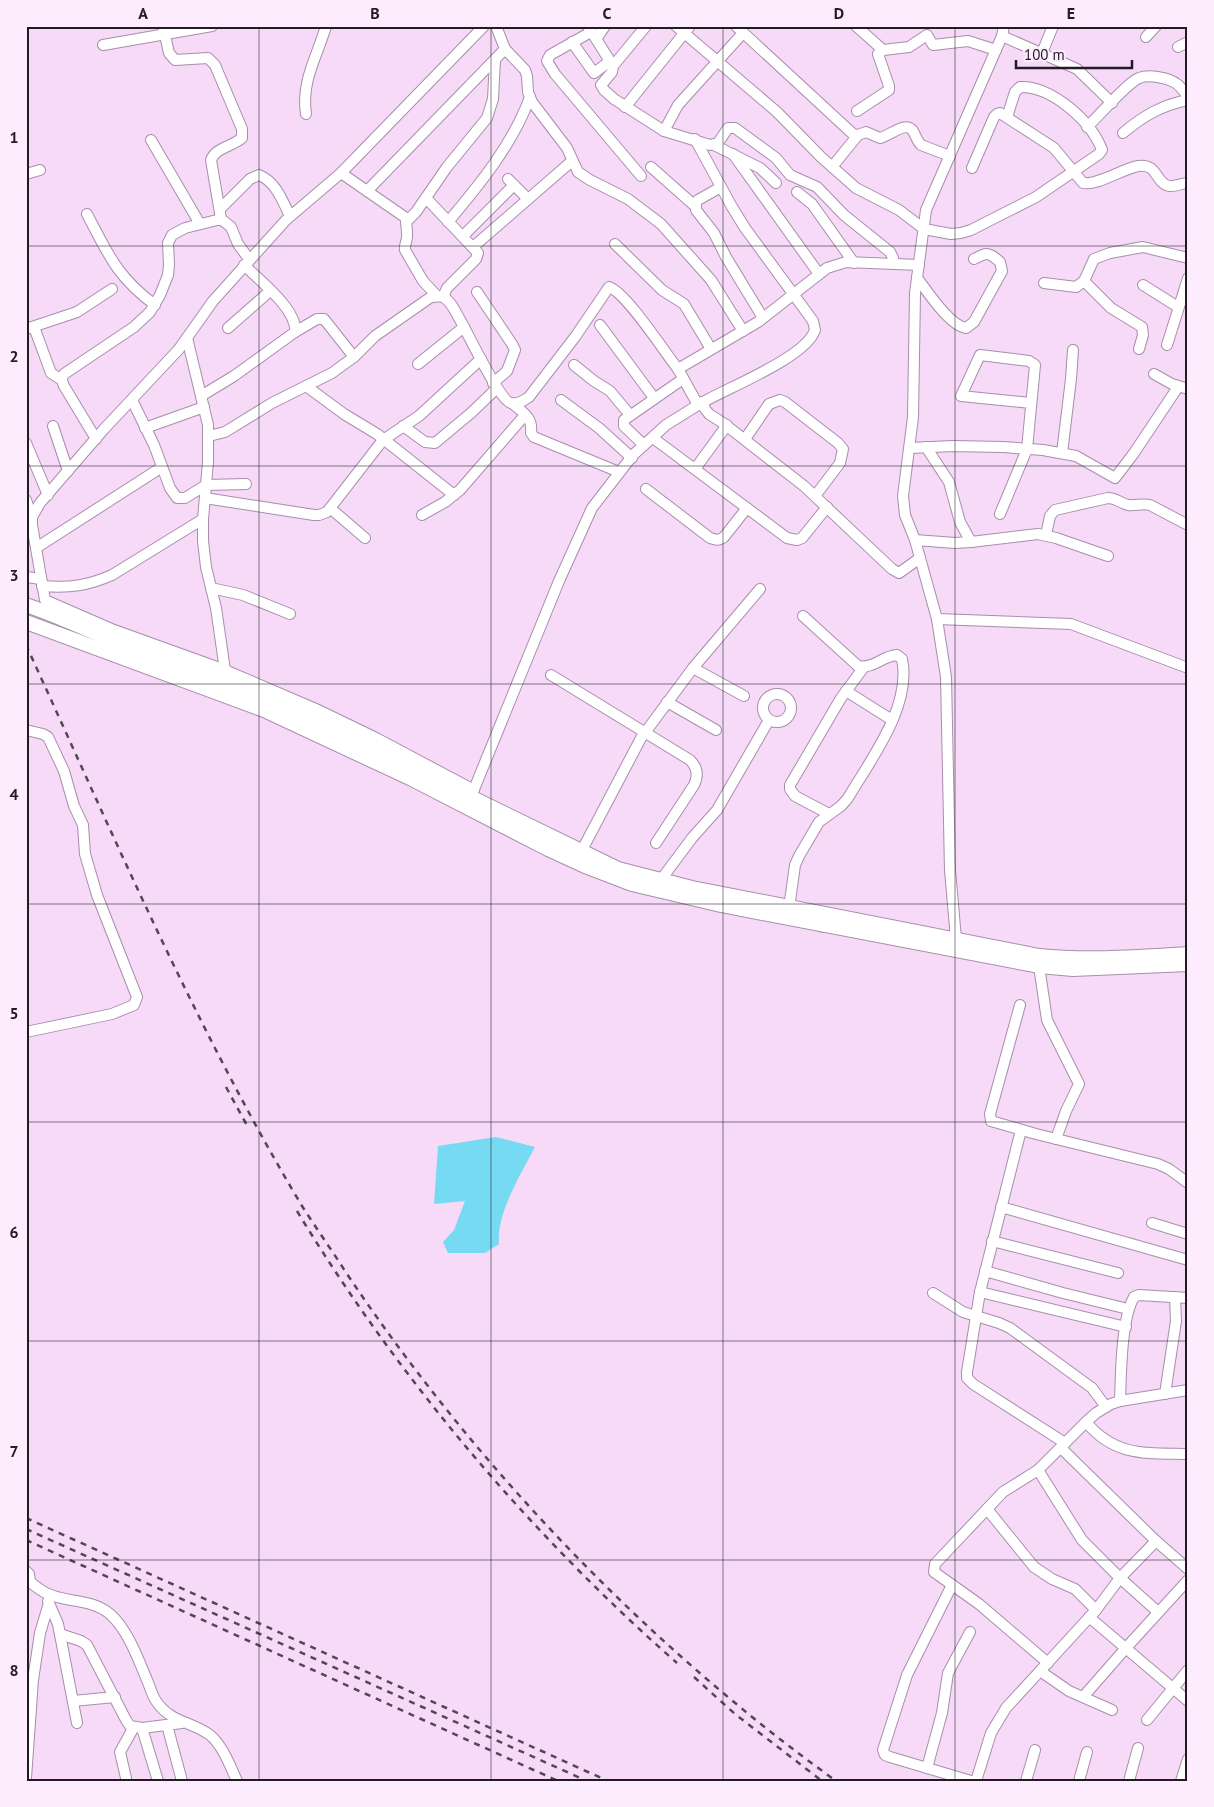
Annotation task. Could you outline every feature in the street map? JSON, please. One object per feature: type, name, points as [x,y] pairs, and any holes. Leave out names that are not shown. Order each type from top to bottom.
[{"type":"main road","points":[[26,605],[282,705],[449,792]]},
{"type":"main road","points":[[26,622],[264,710],[412,779],[471,798],[618,869],[660,881],[789,908],[823,919],[1039,966],[1073,969],[1188,964]]},
{"type":"main road","points":[[471,798],[586,866],[632,884],[721,905],[956,939],[1039,956],[1107,958],[1188,954]]},
{"type":"street","points":[[103,46],[164,30],[212,26]]},
{"type":"street","points":[[306,114],[304,101],[306,87],[326,26]]},
{"type":"street","points":[[32,517],[68,471],[187,338],[213,301],[247,262],[290,216],[341,173],[484,26]]},
{"type":"street","points":[[496,26],[505,49],[525,70],[530,97],[567,148],[578,172],[582,176],[628,199],[661,224],[711,280],[743,331]]},
{"type":"street","points":[[605,26],[550,54],[547,61],[548,65],[641,176]]},
{"type":"street","points":[[572,42],[595,73],[612,63],[646,26]]},
{"type":"street","points":[[856,26],[883,50]]},
{"type":"street","points":[[1042,53],[1053,26]]},
{"type":"street","points":[[1146,38],[1156,26]]},
{"type":"street","points":[[625,107],[683,28],[777,112],[832,167],[856,188],[898,210],[924,229],[951,234],[966,232],[1029,201],[1075,171],[1102,150],[1081,118],[1060,100],[1023,87],[1015,92],[1006,117]]},
{"type":"street","points":[[164,30],[169,53],[174,60],[202,58],[212,61],[242,129],[242,138],[212,156],[211,160],[220,214],[231,227],[247,262],[270,291],[285,306],[295,327],[294,332]]},
{"type":"street","points":[[664,131],[678,104],[718,61],[739,30],[852,134],[866,132],[880,138],[908,126],[921,145],[950,156]]},
{"type":"street","points":[[857,110],[889,90],[878,54],[883,50],[909,47],[927,31],[933,45],[968,41],[996,50]]},
{"type":"street","points":[[956,939],[950,870],[946,678],[937,619],[903,505],[913,417],[915,293],[926,210],[1003,31],[1042,53],[1077,69],[1112,103]]},
{"type":"street","points":[[591,32],[612,63],[612,72],[602,82],[602,88],[625,107],[664,131],[714,145],[733,154],[764,171],[776,183]]},
{"type":"street","points":[[367,191],[505,49]]},
{"type":"street","points":[[406,222],[412,217],[447,167],[487,118],[493,99],[495,60]]},
{"type":"street","points":[[1087,127],[1134,81],[1142,77],[1171,80],[1179,85],[1188,98],[1160,108],[1141,118],[1123,133]]},
{"type":"street","points":[[448,222],[489,171],[518,124],[530,97]]},
{"type":"street","points":[[972,168],[994,117],[1000,114],[1054,148],[1086,184],[1123,171],[1145,166],[1153,170],[1170,186],[1188,183]]},
{"type":"street","points":[[714,145],[718,143],[728,128],[735,128],[776,158],[790,175],[817,187],[844,215],[890,252],[894,264]]},
{"type":"street","points":[[832,167],[858,134]]},
{"type":"street","points":[[150,140],[200,224]]},
{"type":"street","points":[[26,500],[32,517],[45,600],[114,630],[224,670],[316,709],[376,738],[471,798],[559,581],[592,508],[619,472],[666,425],[700,404],[780,362],[808,342],[814,335],[815,325],[745,228],[695,140]]},
{"type":"street","points":[[733,154],[819,274]]},
{"type":"street","points":[[473,247],[572,161]]},
{"type":"street","points":[[652,167],[695,206],[714,233],[726,257],[763,318]]},
{"type":"street","points":[[26,174],[40,170]]},
{"type":"street","points":[[341,173],[406,218],[405,228],[407,236],[404,248],[423,280],[452,306],[495,386],[507,401],[531,422],[531,433],[534,436],[619,472]]},
{"type":"street","points":[[62,380],[64,374],[146,317],[155,304],[168,275],[170,265],[169,239],[177,231],[200,224],[220,214],[250,180],[259,175],[268,180],[277,190],[290,216]]},
{"type":"street","points":[[463,236],[511,182],[528,199]]},
{"type":"street","points":[[695,206],[698,200],[721,187]]},
{"type":"street","points":[[797,192],[812,204],[854,263]]},
{"type":"street","points":[[426,198],[478,253],[476,259],[440,297]]},
{"type":"street","points":[[87,214],[115,266],[130,284],[155,304]]},
{"type":"street","points":[[615,244],[662,290],[684,304],[711,349]]},
{"type":"street","points":[[1044,283],[1076,287],[1084,282],[1094,259],[1110,252],[1146,247],[1188,258]]},
{"type":"street","points":[[917,278],[953,321],[966,328],[974,322],[1002,271],[1000,262],[990,254],[984,254],[974,259]]},
{"type":"street","points":[[644,445],[623,423],[630,415],[654,398],[711,349],[763,318],[827,268],[846,262],[919,265]]},
{"type":"street","points":[[1167,346],[1188,278]]},
{"type":"street","points":[[1084,282],[1111,308],[1142,328],[1143,335],[1139,350]]},
{"type":"street","points":[[1143,285],[1178,307]]},
{"type":"street","points":[[512,404],[529,397],[609,287],[614,289],[628,303],[707,412],[745,439],[815,496],[896,572],[904,571],[920,558]]},
{"type":"street","points":[[96,439],[62,380],[51,372],[30,328],[77,312],[112,289]]},
{"type":"street","points":[[228,328],[270,291]]},
{"type":"street","points":[[403,426],[425,442],[435,443],[471,413],[507,371],[515,350],[477,292]]},
{"type":"street","points":[[209,436],[225,432],[272,403],[332,373],[354,357],[376,336],[431,297],[440,297]]},
{"type":"street","points":[[201,396],[234,376],[294,332],[317,319],[324,319],[354,357]]},
{"type":"street","points":[[600,325],[654,398]]},
{"type":"street","points":[[418,364],[464,327]]},
{"type":"street","points":[[187,338],[209,436],[203,518],[204,555],[224,670]]},
{"type":"street","points":[[1062,453],[1073,350]]},
{"type":"street","points":[[1000,514],[1027,448],[1035,371],[1033,362],[980,355],[961,396],[1031,403]]},
{"type":"street","points":[[205,498],[314,515],[323,514],[330,508],[383,440],[419,416],[481,359]]},
{"type":"street","points":[[574,365],[610,391],[630,415]]},
{"type":"street","points":[[910,448],[1003,446],[1062,453],[1076,456],[1115,478],[1183,388],[1154,374]]},
{"type":"street","points":[[306,386],[337,410],[367,427],[454,495]]},
{"type":"street","points":[[132,400],[170,488],[177,498],[184,498],[206,485],[246,484]]},
{"type":"street","points":[[561,400],[599,428],[632,458]]},
{"type":"street","points":[[745,439],[769,404],[780,400],[838,443],[842,449],[840,463],[815,496]]},
{"type":"street","points":[[145,428],[204,407]]},
{"type":"street","points":[[422,515],[454,495],[525,415]]},
{"type":"street","points":[[53,426],[68,471]]},
{"type":"street","points":[[695,469],[727,426]]},
{"type":"street","points":[[653,438],[787,538],[793,540],[802,538],[827,507]]},
{"type":"street","points":[[26,442],[48,495]]},
{"type":"street","points":[[926,447],[949,482],[960,522],[971,542]]},
{"type":"street","points":[[36,548],[162,467]]},
{"type":"street","points":[[646,489],[716,540],[724,538],[747,508]]},
{"type":"street","points":[[1046,535],[1050,516],[1055,510],[1108,498],[1117,498],[1126,504],[1150,505],[1188,525]]},
{"type":"street","points":[[330,508],[366,538]]},
{"type":"street","points":[[26,577],[42,583],[68,588],[98,582],[203,518]]},
{"type":"street","points":[[915,540],[955,543],[1028,535],[1046,535],[1108,556]]},
{"type":"street","points":[[211,588],[243,595],[290,614]]},
{"type":"street","points":[[581,852],[645,732],[693,668],[760,589]]},
{"type":"street","points":[[789,908],[795,865],[799,856],[819,822],[841,806],[848,798],[892,720],[903,689],[905,677],[902,659],[897,655],[892,655],[870,667],[864,668],[854,663],[803,616]]},
{"type":"street","points":[[937,619],[1071,624],[1188,668]]},
{"type":"street","points":[[693,668],[744,696]]},
{"type":"street","points":[[829,814],[795,796],[790,786],[846,691],[864,668]]},
{"type":"street","points":[[551,675],[690,760],[697,772],[694,785],[656,843]]},
{"type":"street","points":[[846,691],[892,720]]},
{"type":"street","points":[[667,702],[716,730]]},
{"type":"street","points":[[660,881],[692,838],[717,810],[769,720]]},
{"type":"street","points":[[26,730],[48,737],[64,772],[74,806],[83,825],[85,854],[97,895],[137,997],[134,1005],[112,1014],[26,1032]]},
{"type":"street","points":[[1039,966],[1047,1020],[1080,1084],[1066,1111],[1056,1139]]},
{"type":"street","points":[[1020,1005],[990,1114],[991,1121],[1158,1164],[1185,1177]]},
{"type":"street","points":[[1021,1130],[980,1292],[966,1372],[967,1378],[1063,1445],[1156,1541],[1188,1569]]},
{"type":"street","points":[[1001,1208],[1188,1260]]},
{"type":"street","points":[[1152,1224],[1188,1234]]},
{"type":"street","points":[[992,1241],[1118,1273]]},
{"type":"street","points":[[985,1271],[1128,1309]]},
{"type":"street","points":[[980,1292],[1126,1328]]},
{"type":"street","points":[[933,1293],[963,1312],[1010,1328],[1092,1388],[1106,1407]]},
{"type":"street","points":[[1120,1401],[1121,1364],[1128,1309],[1134,1297],[1139,1295],[1188,1298]]},
{"type":"street","points":[[1165,1394],[1175,1326],[1175,1297]]},
{"type":"street","points":[[1048,1663],[979,1604],[934,1572],[935,1564],[1003,1492],[1038,1470],[1086,1422],[1106,1407],[1120,1401],[1188,1390]]},
{"type":"street","points":[[1086,1422],[1096,1434],[1117,1447],[1139,1453],[1188,1454]]},
{"type":"street","points":[[1038,1470],[1078,1535],[1120,1578],[1158,1612]]},
{"type":"street","points":[[987,1509],[1034,1567],[1052,1580],[1075,1589],[1092,1613],[1125,1648],[1188,1701]]},
{"type":"street","points":[[976,1781],[988,1742],[998,1720],[1092,1613],[1120,1578],[1156,1541]]},
{"type":"street","points":[[26,1571],[29,1574],[28,1582],[44,1592],[59,1598],[78,1600],[98,1606],[110,1614],[119,1624],[129,1641],[155,1699],[163,1710],[171,1717],[197,1728],[216,1741],[237,1781]]},
{"type":"street","points":[[1084,1697],[1125,1648],[1188,1580]]},
{"type":"street","points":[[952,1585],[907,1675],[882,1750],[885,1755],[890,1757],[971,1781]]},
{"type":"street","points":[[44,1592],[58,1624],[77,1723]]},
{"type":"street","points":[[26,1778],[28,1725],[33,1680],[40,1633],[49,1603]]},
{"type":"street","points":[[927,1768],[943,1706],[948,1673],[970,1632]]},
{"type":"street","points":[[60,1634],[87,1645],[128,1723],[138,1727],[183,1723]]},
{"type":"street","points":[[1147,1720],[1188,1670]]},
{"type":"street","points":[[1040,1671],[1060,1686],[1112,1710]]},
{"type":"street","points":[[73,1701],[115,1697]]},
{"type":"street","points":[[167,1725],[182,1781]]},
{"type":"street","points":[[126,1778],[120,1752],[138,1727]]},
{"type":"street","points":[[138,1727],[158,1781]]},
{"type":"street","points":[[1128,1781],[1138,1748]]},
{"type":"street","points":[[1026,1781],[1035,1750]]},
{"type":"street","points":[[1079,1781],[1087,1752]]},
{"type":"street","points":[[1181,1781],[1188,1759]]},
{"type":"water","points":[[496,1137],[535,1147],[505,1207],[499,1232],[499,1244],[485,1253],[448,1253],[443,1242],[454,1230],[465,1201],[434,1204],[438,1146]]},
{"type":"railway","points":[[26,645],[156,929],[226,1069],[302,1206],[387,1331],[478,1448],[577,1557],[629,1609],[684,1659],[763,1726],[836,1781]]},
{"type":"railway","points":[[226,1087],[249,1129]]},
{"type":"railway","points":[[297,1211],[379,1334],[423,1394],[470,1451],[570,1561],[622,1613],[677,1663]]},
{"type":"railway","points":[[26,1518],[608,1781]]},
{"type":"railway","points":[[26,1529],[587,1781]]},
{"type":"railway","points":[[26,1540],[558,1781]]},
{"type":"railway","points":[[694,1677],[735,1714],[822,1781]]}]
